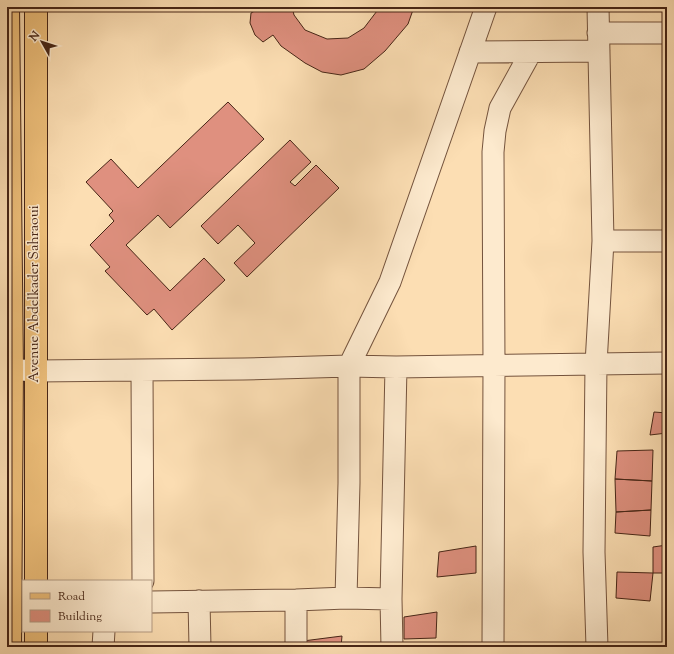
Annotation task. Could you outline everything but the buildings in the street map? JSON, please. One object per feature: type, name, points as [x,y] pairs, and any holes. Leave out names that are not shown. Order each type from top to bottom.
[{"type":"main road","name":"Avenue Abdelkader Sahraoui","points":[[8,7],[10,647]]},
{"type":"main road","name":"Avenue Abdelkader Sahraoui","points":[[36,7],[36,580]]},
{"type":"main road","points":[[36,632],[36,647]]},
{"type":"street","points":[[346,598],[349,483],[349,366],[390,282],[486,7]]},
{"type":"street","points":[[597,647],[594,552],[596,364],[603,241],[598,7]]},
{"type":"street","points":[[470,52],[531,52],[667,33]]},
{"type":"street","points":[[493,647],[493,152],[495,131],[500,108],[531,52]]},
{"type":"street","points":[[603,241],[667,241]]},
{"type":"street","points":[[10,369],[35,371],[667,363]]},
{"type":"street","points":[[392,647],[396,367]]},
{"type":"street","points":[[142,370],[143,580]]},
{"type":"street","points":[[152,602],[346,598],[392,599]]},
{"type":"street","points":[[296,600],[296,647]]},
{"type":"street","points":[[199,601],[200,647]]},
{"type":"street","points":[[104,632],[104,647]]}]
